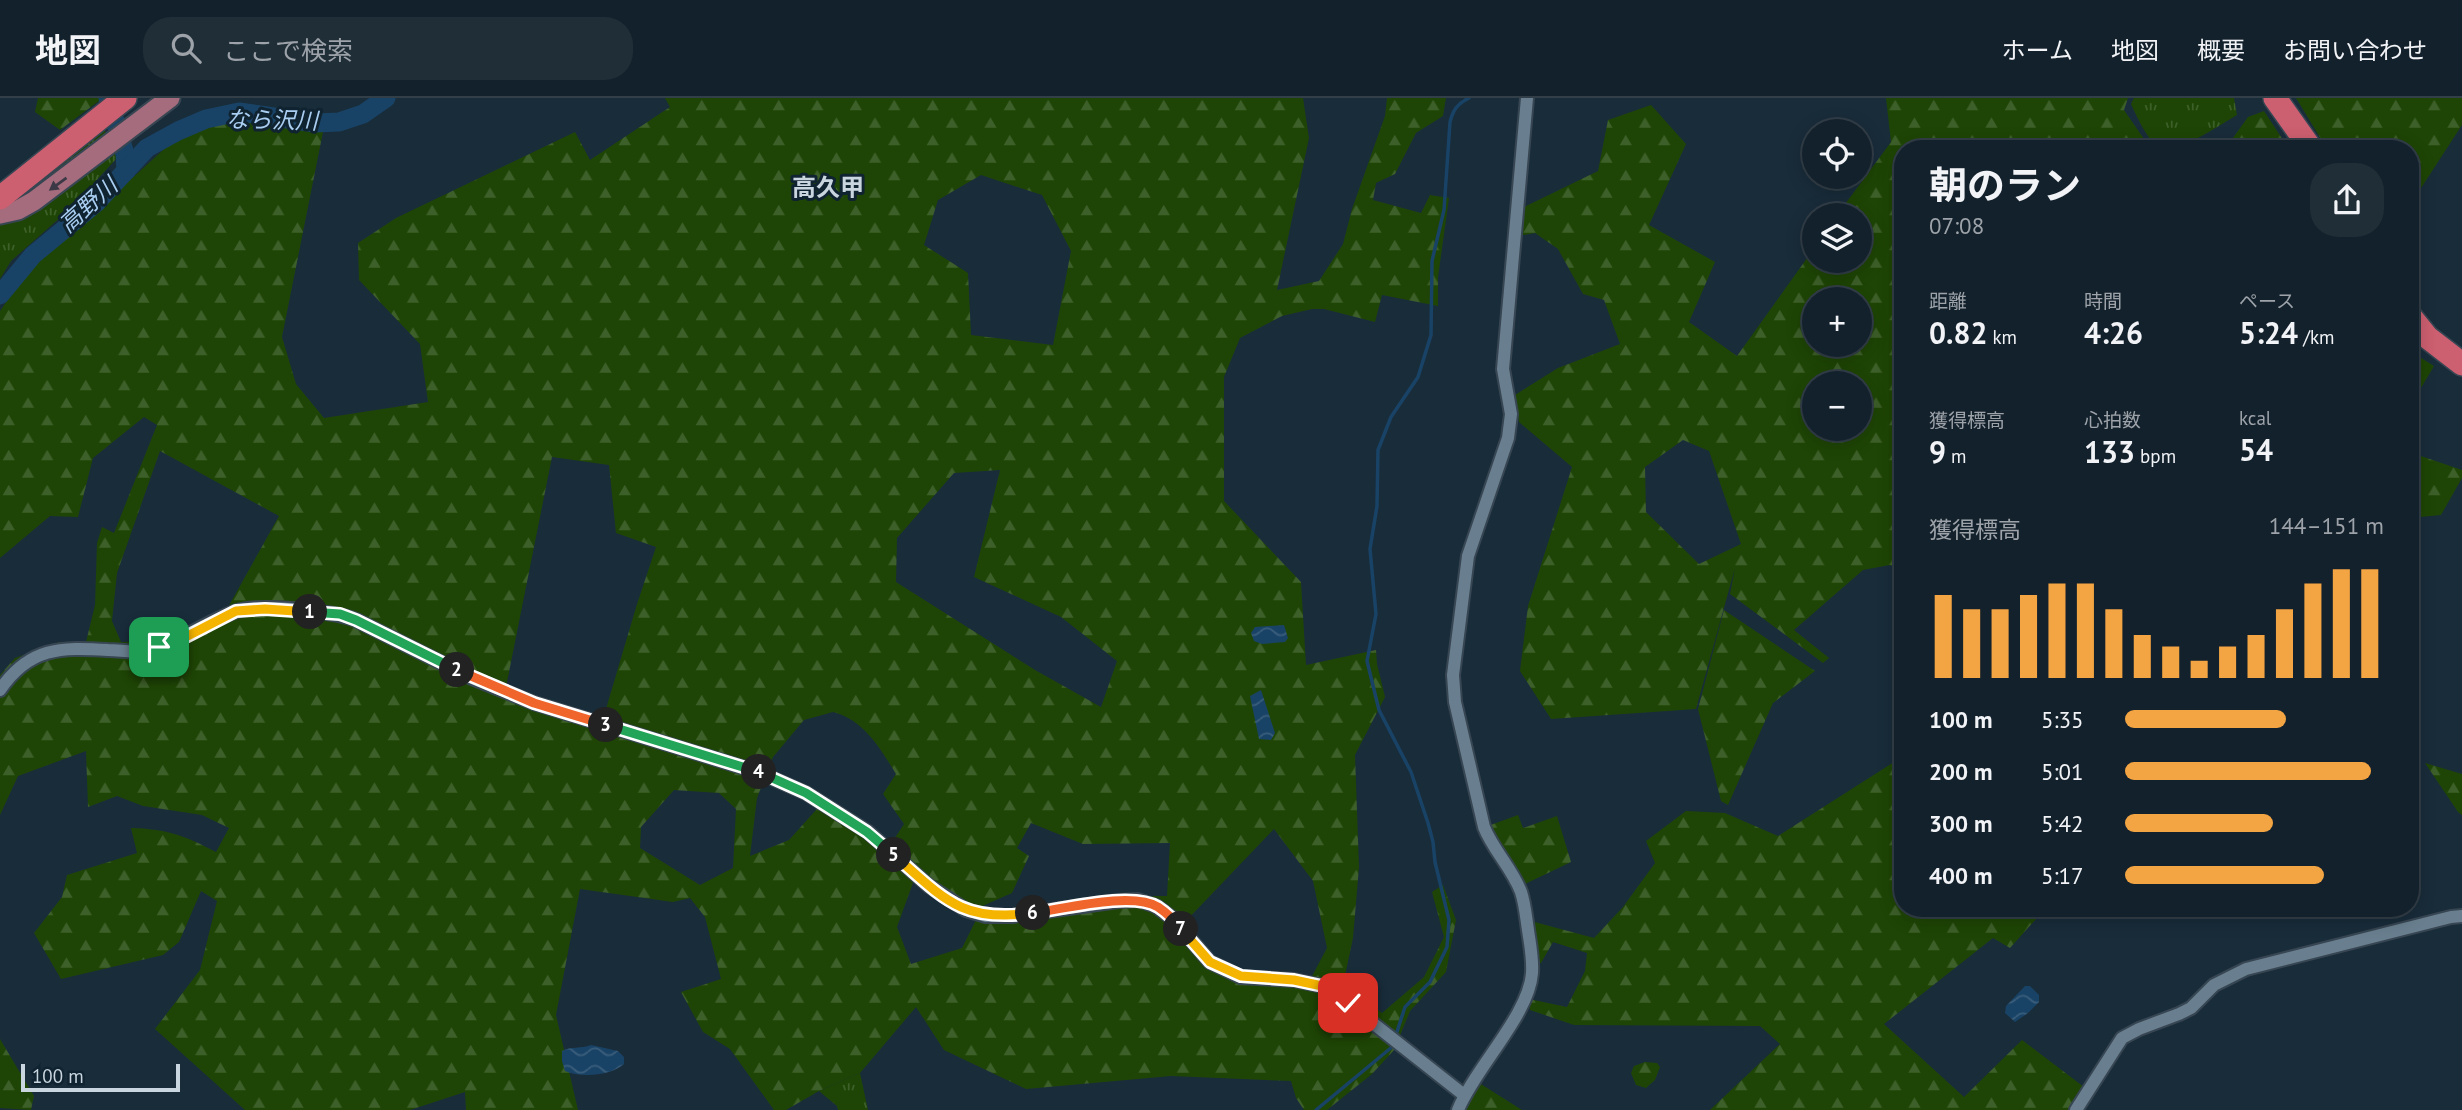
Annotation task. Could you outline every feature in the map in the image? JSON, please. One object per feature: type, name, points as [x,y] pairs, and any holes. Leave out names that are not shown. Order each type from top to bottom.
[{"type":"highway","points":[[0,198],[125,98]]},
{"type":"highway","points":[[2275,98],[2305,140]]},
{"type":"highway","points":[[2419,327],[2427,337],[2462,364]]},
{"type":"main road","points":[[0,214],[18,210],[34,201],[170,98]]},
{"type":"street","points":[[1458,1110],[1464,1095],[1528,993],[1532,974],[1532,955],[1522,897],[1515,878],[1491,844],[1483,827],[1455,702],[1453,675],[1468,556],[1508,438],[1511,414],[1503,369],[1527,98]]},
{"type":"street","points":[[0,690],[11,674],[27,660],[47,652],[67,648],[138,651],[176,642],[236,611],[265,609],[340,614],[472,677],[534,703],[758,772],[806,793],[867,832],[929,886],[966,910],[986,916],[1012,916],[1118,901],[1138,900],[1156,906],[1172,918],[1210,962],[1241,976],[1294,980],[1327,987],[1464,1095]]},
{"type":"street","points":[[2076,1110],[2122,1038],[2139,1028],[2191,1008],[2214,985],[2228,976],[2259,965],[2462,916]]},
{"type":"green space","points":[[38,98],[103,98],[60,130],[35,112]]},
{"type":"green space","points":[[665,98],[1303,98],[1309,138],[1277,290],[1319,281],[1343,244],[1352,209],[1385,116],[1387,98],[1446,98],[1443,116],[1416,133],[1395,174],[1376,183],[1373,200],[1421,213],[1430,195],[1449,198],[1438,277],[1438,306],[1382,295],[1375,322],[1324,309],[1282,316],[1240,338],[1224,377],[1224,501],[1301,582],[1306,665],[1376,650],[1385,697],[1355,755],[1359,867],[1353,938],[1343,985],[1382,1013],[1424,977],[1444,937],[1432,892],[1443,885],[1456,920],[1446,972],[1410,1011],[1394,1050],[1372,1074],[1327,1110],[1304,1110],[1296,1098],[1291,1081],[1171,1076],[1026,1089],[944,1050],[916,1007],[860,1073],[819,1091],[786,1110],[774,1110],[730,1049],[703,1032],[681,992],[721,979],[705,917],[690,898],[673,902],[580,889],[556,1015],[578,1110],[466,1110],[465,1092],[410,1110],[245,1110],[155,1029],[200,970],[217,901],[201,891],[179,942],[163,955],[61,979],[34,933],[62,897],[67,875],[137,853],[131,828],[175,834],[216,852],[229,828],[202,815],[143,806],[117,796],[88,807],[86,751],[18,776],[0,815],[0,675],[15,658],[59,642],[86,642],[95,605],[97,543],[102,527],[114,533],[157,425],[144,417],[93,458],[78,517],[50,516],[0,558],[0,311],[32,265],[174,140],[226,121],[263,122],[323,132],[282,337],[296,384],[324,418],[428,402],[420,344],[359,280],[358,243],[396,218],[575,132],[590,160],[670,107]],"holes":[[[981,175],[1042,195],[1071,251],[1053,345],[971,335],[968,273],[924,245],[938,200]],[[160,451],[279,516],[227,609],[156,641],[121,642],[112,621],[117,573]],[[552,457],[609,465],[616,533],[656,547],[603,719],[506,687]],[[1000,470],[974,577],[1061,617],[1117,661],[1101,707],[1035,670],[896,582],[897,538],[954,473]],[[833,712],[854,721],[870,736],[896,774],[883,794],[904,824],[889,847],[825,800],[789,840],[750,856],[757,798],[773,757],[804,720]],[[674,790],[719,793],[736,809],[733,868],[700,885],[640,848],[641,827]],[[1031,823],[1083,844],[1170,843],[1167,896],[1140,896],[976,920],[962,948],[911,964],[897,927],[918,869],[947,895],[978,908],[1012,893],[1029,856],[1017,848]],[[1274,829],[1313,881],[1327,948],[1310,980],[1241,970],[1213,955],[1185,922]]]},
{"type":"green space","points":[[1886,98],[2128,98],[2124,110],[2145,140],[1894,140],[1894,567],[1890,565],[1863,570],[1794,630],[1829,658],[1823,663],[1730,594],[1735,568],[1696,709],[1551,719],[1520,671],[1528,606],[1572,467],[1519,422],[1515,395],[1558,368],[1620,344],[1604,300],[1583,294],[1558,249],[1535,233],[1518,236],[1520,209],[1598,171],[1608,120],[1651,105],[1686,144],[1649,225],[1715,262],[1689,322],[1737,356],[1802,265],[1802,273],[1872,273],[1872,203],[1846,203],[1856,189],[1872,189],[1872,168],[1891,142]],"holes":[[[1683,440],[1709,451],[1741,544],[1699,564],[1646,512],[1645,467]]]},
{"type":"green space","points":[[2134,98],[2234,98],[2237,115],[2193,140],[2151,140],[2131,104]]},
{"type":"green space","points":[[2296,98],[2462,98],[2462,125],[2419,191],[2419,140],[2322,140]]},
{"type":"green space","points":[[2264,111],[2283,140],[2231,140],[2248,117]]},
{"type":"green space","points":[[104,129],[117,158],[71,208],[11,261],[0,279],[0,211]]},
{"type":"green space","points":[[2419,357],[2434,366],[2419,391]]},
{"type":"green space","points":[[2419,455],[2462,470],[2462,478],[2441,515],[2420,517]]},
{"type":"green space","points":[[1724,610],[1815,671],[1773,703],[1728,805],[1721,801],[1698,709]]},
{"type":"green space","points":[[1894,762],[1894,917],[2038,917],[2010,948],[1993,938],[1884,1024],[1964,1097],[2022,1040],[2084,1087],[2071,1110],[1710,1110],[1780,1044],[1760,1026],[1574,1025],[1530,1010],[1529,999],[1567,1007],[1585,971],[1587,953],[1553,942],[1541,963],[1536,962],[1531,921],[1594,938],[1623,907],[1655,863],[1646,841],[1686,811],[1725,813],[1778,836]]},
{"type":"green space","points":[[2425,763],[2462,774],[2462,815],[2458,812]]},
{"type":"green space","points":[[1518,815],[1523,828],[1557,816],[1571,862],[1523,885],[1488,826]]},
{"type":"green space","points":[[0,1039],[34,1096],[31,1110],[0,1108]]},
{"type":"green space","points":[[1645,1062],[1657,1063],[1660,1067],[1655,1080],[1646,1088],[1636,1085],[1631,1073],[1634,1066]]},
{"type":"green space","points":[[860,1073],[868,1110],[838,1110],[837,1106],[819,1091]]},
{"type":"green space","points":[[1476,1081],[1522,1110],[1460,1110]]},
{"type":"water","points":[[1284,625],[1288,638],[1285,642],[1262,644],[1254,641],[1251,633],[1255,627]]},
{"type":"water","points":[[1261,690],[1275,733],[1271,740],[1259,739],[1250,696]]},
{"type":"water","points":[[2025,986],[2030,986],[2039,995],[2039,1002],[2015,1022],[2005,1013],[2006,1006]]},
{"type":"water","points":[[591,1045],[618,1051],[624,1057],[624,1064],[595,1075],[579,1075],[565,1071],[562,1051]]},
{"type":"waterway","name":"高野川","points":[[108,98],[125,154],[126,171]]},
{"type":"waterway","name":"なら沢川","points":[[0,295],[33,255],[96,203],[147,148],[178,131],[206,119],[239,112],[315,123],[339,122],[363,114],[386,98]]},
{"type":"waterway","points":[[1316,1110],[1392,1047],[1405,1007],[1430,982],[1447,947],[1449,920],[1428,823],[1411,772],[1379,710],[1367,661],[1376,614],[1370,549],[1377,506],[1378,450],[1391,417],[1418,377],[1431,335],[1432,261],[1444,210],[1450,122],[1456,108],[1469,98]]},
{"type":"district","name":"高久甲","points":[[828,188]]},
{"type":"route","points":[[159,647],[176,642],[236,611],[265,609],[340,614],[472,677],[534,703],[758,772],[806,793],[867,832],[929,886],[966,910],[986,916],[1012,916],[1138,900],[1156,906],[1172,918],[1210,962],[1241,976],[1294,980],[1327,987],[1348,1003]]}]
